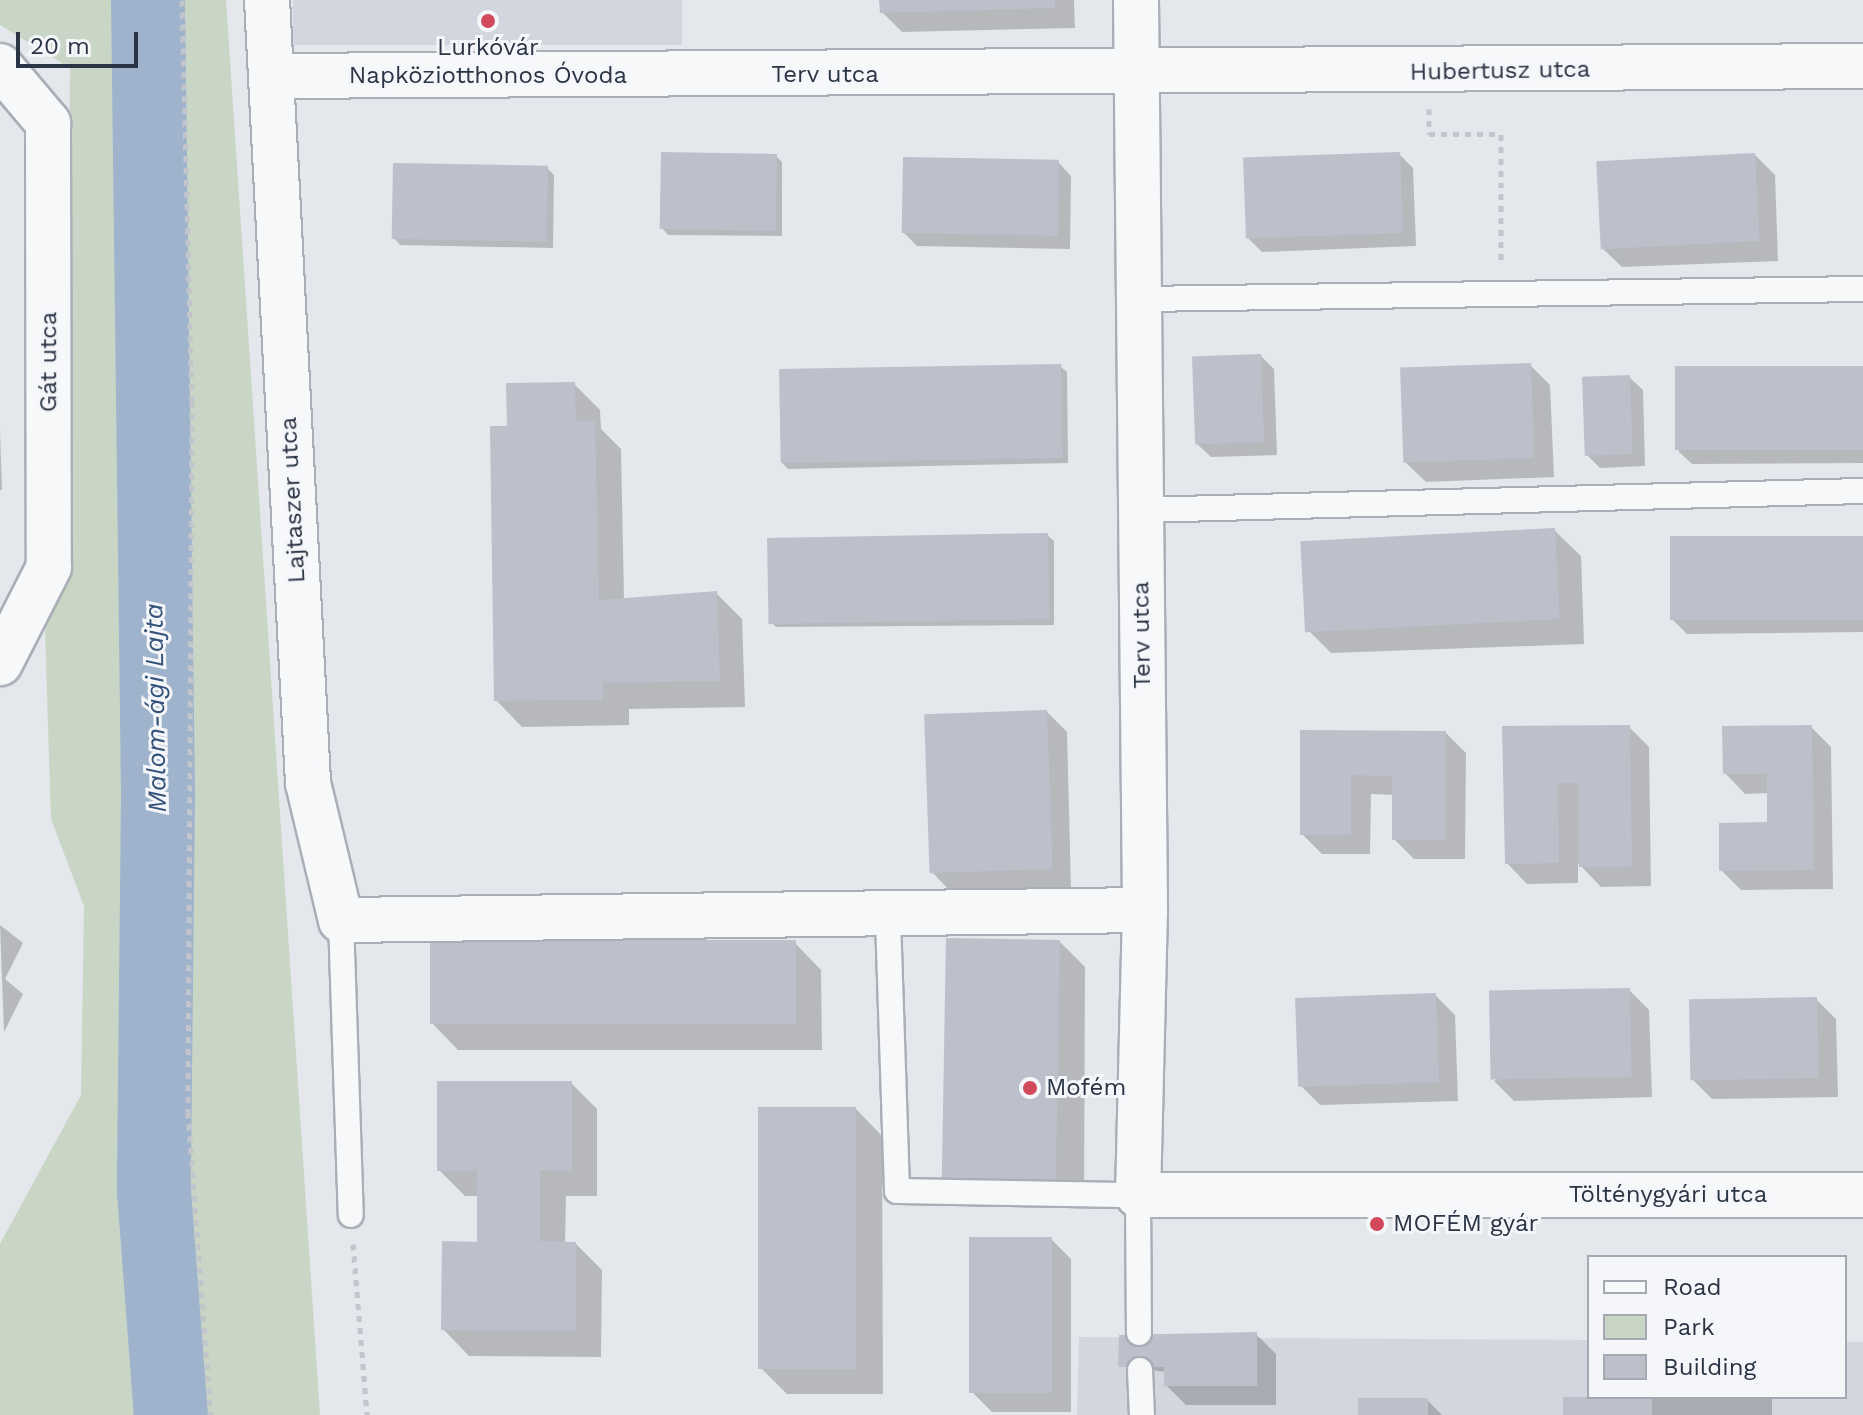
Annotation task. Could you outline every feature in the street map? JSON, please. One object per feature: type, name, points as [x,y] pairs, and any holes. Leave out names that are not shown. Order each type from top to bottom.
[{"type":"street","name":"Lajtaszer utca","points":[[267,0],[308,783],[341,920]]},
{"type":"street","name":"Terv utca","points":[[1136,0],[1145,910],[1138,1195]]},
{"type":"street","name":"Gát utca","points":[[0,66],[48,123],[49,567],[0,663]]},
{"type":"street","name":"Hubertusz utca","points":[[1136,75],[1863,66]]},
{"type":"street","name":"Terv utca","points":[[271,76],[1136,75]]},
{"type":"street","points":[[341,920],[888,919],[1145,910]]},
{"type":"street","name":"Tölténygyári utca","points":[[1138,1195],[1863,1195]]},
{"type":"lane","points":[[1139,299],[1863,289]]},
{"type":"lane","points":[[1141,510],[1863,491]]},
{"type":"lane","points":[[888,919],[897,1191],[1138,1195],[1139,1333]]},
{"type":"lane","points":[[341,920],[351,1215]]},
{"type":"lane","points":[[1140,1370],[1142,1415]]},
{"type":"path","points":[[182,0],[192,401],[188,1112],[211,1415]]},
{"type":"path","points":[[1429,72],[1429,134],[1501,134],[1501,294]]},
{"type":"path","points":[[351,1215],[367,1415]]},
{"type":"shaded area","name":"Lurkóvár Napköziotthonos Óvoda","points":[[293,0],[682,0],[682,45],[293,45]]},
{"type":"shaded area","points":[[1079,1337],[1587,1340],[1587,1399],[1847,1399],[1847,1342],[1863,1342],[1863,1415],[1077,1415]]},
{"type":"green space","points":[[0,0],[226,0],[320,1415],[0,1415],[0,1244],[81,1095],[84,906],[51,819],[45,631],[67,573],[70,68],[0,25]]},
{"type":"building","points":[[879,0],[1055,0],[1055,8],[880,13]]},
{"type":"building","points":[[661,152],[777,154],[776,231],[660,229]]},
{"type":"building","points":[[1400,152],[1403,233],[1246,238],[1243,157]]},
{"type":"building","points":[[1755,153],[1760,241],[1601,249],[1596,161]]},
{"type":"building","points":[[903,157],[1059,160],[1058,236],[902,233]]},
{"type":"building","points":[[393,163],[548,166],[547,242],[392,239]]},
{"type":"building","points":[[1261,354],[1264,442],[1195,444],[1192,356]]},
{"type":"building","points":[[1531,363],[1534,458],[1403,463],[1400,368]]},
{"type":"building","points":[[1061,364],[1063,458],[781,463],[779,369]]},
{"type":"building","points":[[1675,366],[1863,366],[1863,450],[1675,450]]},
{"type":"building","points":[[1630,375],[1633,454],[1585,456],[1582,377]]},
{"type":"building","points":[[575,382],[576,421],[595,421],[599,600],[717,591],[720,681],[603,683],[603,700],[494,701],[490,426],[507,426],[506,383]]},
{"type":"building","points":[[1555,528],[1560,619],[1305,632],[1300,541]]},
{"type":"building","points":[[1048,533],[1050,619],[769,624],[767,538]]},
{"type":"building","points":[[1670,536],[1863,536],[1863,620],[1670,620]]},
{"type":"building","points":[[1047,710],[1053,869],[930,873],[924,714]]},
{"type":"building","points":[[1630,725],[1632,867],[1579,867],[1578,783],[1558,783],[1559,863],[1505,864],[1502,726]]},
{"type":"building","points":[[1812,725],[1814,870],[1719,871],[1719,823],[1767,822],[1767,774],[1723,774],[1722,726]]},
{"type":"building","points":[[1300,730],[1446,731],[1446,840],[1392,840],[1392,776],[1351,775],[1351,835],[1300,835]]},
{"type":"building","points":[[946,938],[1060,940],[1056,1182],[942,1180]]},
{"type":"building","points":[[430,940],[796,940],[796,1024],[430,1024]]},
{"type":"building","points":[[1630,988],[1632,1077],[1491,1079],[1489,990]]},
{"type":"building","points":[[1436,993],[1439,1082],[1298,1087],[1295,998]]},
{"type":"building","points":[[1817,997],[1818,1078],[1690,1080],[1689,999]]},
{"type":"building","points":[[437,1081],[572,1081],[572,1171],[540,1170],[540,1241],[576,1242],[576,1331],[441,1330],[442,1241],[477,1242],[477,1171],[437,1171]]},
{"type":"building","points":[[758,1107],[856,1107],[856,1369],[758,1369]]},
{"type":"building","points":[[969,1237],[1052,1237],[1052,1393],[969,1393]]},
{"type":"building","points":[[1257,1332],[1257,1386],[1164,1386],[1164,1367],[1118,1367],[1119,1335]]},
{"type":"building","points":[[1563,1397],[1652,1399],[1652,1415],[1563,1415]]},
{"type":"building","points":[[1358,1398],[1428,1398],[1428,1415],[1358,1415]]},
{"type":"waterway","name":"Malom-ági Lajta","points":[[148,0],[158,793],[154,1191],[171,1415]]},
{"type":"place","name":"Lurkóvár Napköziotthonos Óvoda","points":[[488,21]]},
{"type":"place","name":"Mofém","points":[[1030,1088]]},
{"type":"place","name":"MOFÉM gyár","points":[[1377,1224]]}]
